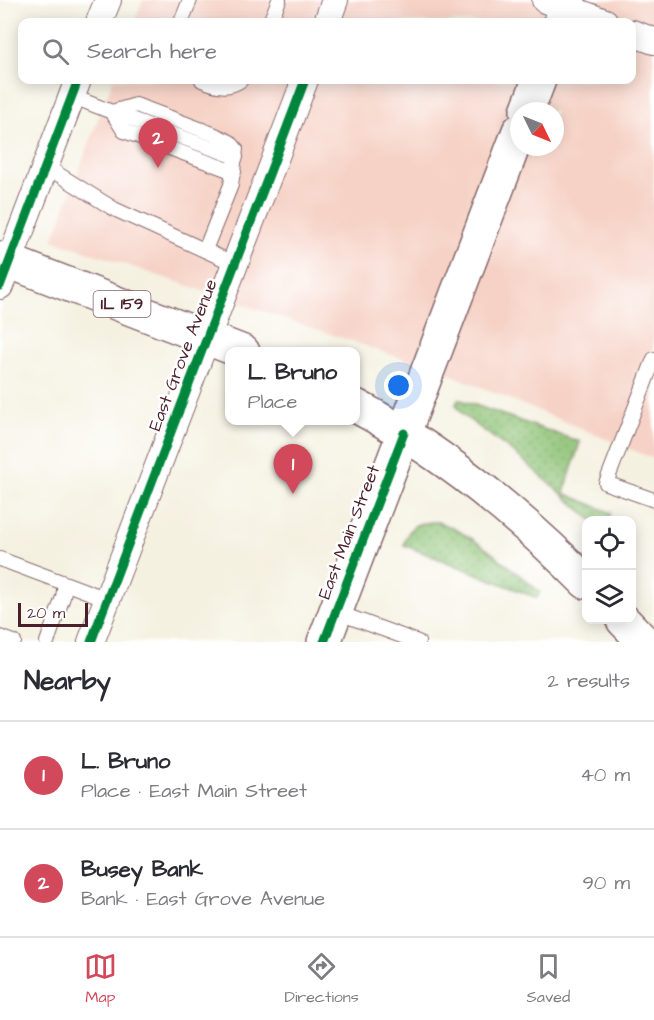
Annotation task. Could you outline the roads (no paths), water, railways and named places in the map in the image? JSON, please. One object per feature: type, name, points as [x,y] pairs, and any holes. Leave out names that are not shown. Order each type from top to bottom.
[{"type":"main road","points":[[530,102],[537,84]]},
{"type":"main road","name":"East Main Street","points":[[324,642],[510,155]]},
{"type":"main road","name":"IL 159","points":[[3,269],[208,336],[234,347]]},
{"type":"main road","points":[[360,408],[404,434],[484,490],[582,578]]},
{"type":"main road","points":[[627,624],[644,642]]},
{"type":"street","points":[[101,18],[108,0]]},
{"type":"street","points":[[328,18],[335,0]]},
{"type":"street","points":[[560,8],[592,18]]},
{"type":"street","points":[[636,34],[654,41]]},
{"type":"street","name":"East Grove Avenue","points":[[91,642],[304,84]]},
{"type":"street","points":[[3,269],[75,88]]},
{"type":"lane","points":[[183,18],[190,0]]},
{"type":"lane","points":[[272,18],[279,0]]},
{"type":"lane","points":[[213,84],[219,86],[234,84]]},
{"type":"lane","points":[[75,88],[112,112],[124,131],[234,172]]},
{"type":"lane","points":[[112,112],[136,105],[230,142],[236,149],[234,172],[205,250]]},
{"type":"lane","points":[[45,166],[114,209],[236,264]]},
{"type":"lane","points":[[654,358],[606,483],[654,500]]},
{"type":"lane","points":[[0,559],[107,599]]},
{"type":"lane","points":[[47,642],[63,597],[65,584]]},
{"type":"lane","points":[[336,612],[418,642]]},
{"type":"lane","points":[[0,637],[15,642]]},
{"type":"place","name":"Busey Bank","points":[[158,168]]},
{"type":"place","name":"L. Bruno","points":[[293,494]]}]
